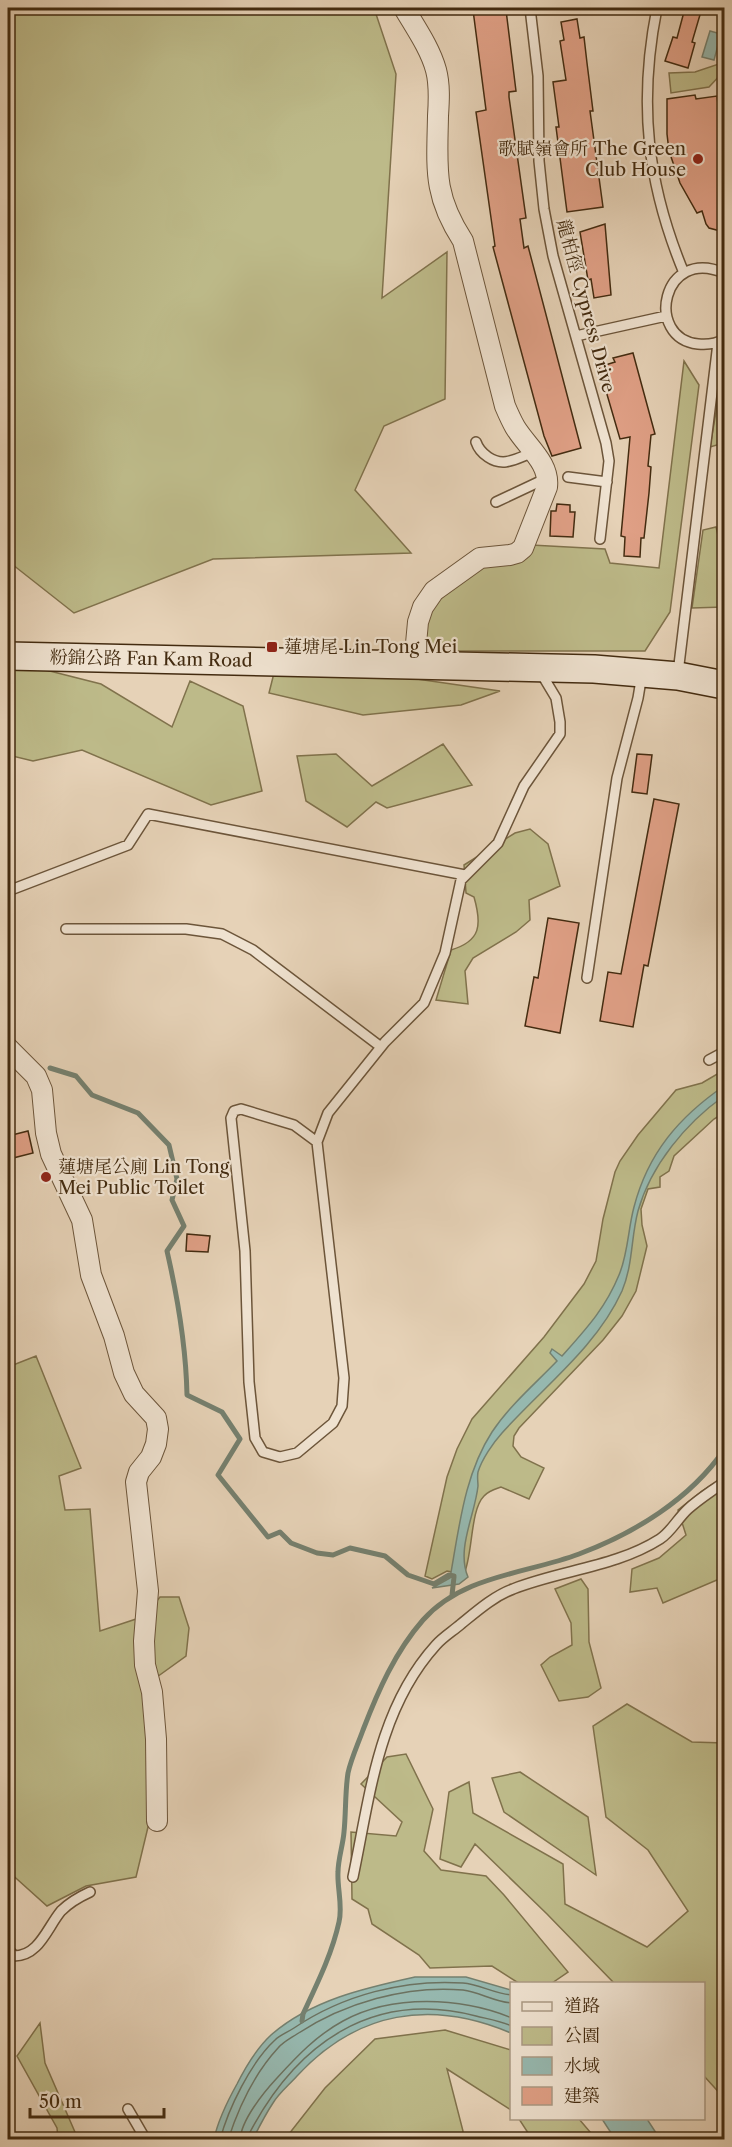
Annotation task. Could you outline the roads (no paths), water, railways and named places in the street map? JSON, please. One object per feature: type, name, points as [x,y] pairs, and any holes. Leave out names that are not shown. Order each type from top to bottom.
[{"type":"main road","name":"粉錦公路 Fan Kam Road","points":[[8,656],[643,672],[724,685]]},
{"type":"street","points":[[404,8],[436,70],[439,90],[438,177],[442,201],[451,224],[463,242],[505,406],[516,429],[546,468],[558,477],[548,487],[523,548],[518,553],[480,558],[434,591],[423,607],[418,622],[414,665]]},
{"type":"street","points":[[8,1048],[36,1076],[42,1090],[46,1133],[51,1154],[82,1220],[91,1275],[114,1336],[124,1373],[134,1394],[156,1418],[158,1429],[152,1457],[139,1472],[136,1482],[148,1591],[144,1641],[145,1665],[152,1692],[156,1739],[157,1821]]},
{"type":"lane","name":"龍柏徑 Cypress Drive","points":[[530,8],[538,76],[539,161],[544,209],[553,256],[606,443],[609,461],[600,539]]},
{"type":"lane","points":[[657,8],[647,73],[647,130],[653,175],[671,242],[684,273]]},
{"type":"lane","points":[[678,676],[721,341],[706,345],[693,344],[681,338],[672,328],[666,316],[665,303],[669,290],[676,279],[684,273],[700,267],[713,268],[724,273]]},
{"type":"lane","points":[[576,336],[666,316]]},
{"type":"lane","points":[[476,442],[484,454],[496,462],[507,462],[534,452]]},
{"type":"lane","points":[[496,502],[558,477],[607,482]]},
{"type":"lane","points":[[317,1142],[294,1125],[241,1109],[234,1111],[231,1118],[245,1251],[249,1382],[255,1438],[263,1452],[280,1457],[297,1453],[333,1423],[342,1406],[344,1378],[317,1142],[328,1113],[381,1047],[424,1003],[445,953],[461,880],[498,843],[524,786],[560,734],[556,698],[538,668]]},
{"type":"lane","points":[[587,978],[617,778],[643,672]]},
{"type":"lane","points":[[8,891],[128,845],[148,814],[465,875]]},
{"type":"lane","points":[[66,929],[186,929],[222,934],[253,950],[381,1047]]},
{"type":"lane","points":[[709,1060],[724,1052]]},
{"type":"lane","points":[[353,1877],[380,1747],[392,1714],[409,1683],[436,1644],[480,1608],[511,1590],[548,1577],[590,1567],[630,1553],[661,1538],[688,1509],[724,1482]]},
{"type":"lane","points":[[8,1949],[14,1956],[32,1952],[62,1910],[90,1892]]},
{"type":"lane","points":[[128,2109],[146,2139]]},
{"type":"water","points":[[710,31],[721,34],[714,60],[702,57]]},
{"type":"water","points":[[724,1086],[724,1096],[684,1132],[652,1177],[638,1211],[626,1281],[611,1312],[568,1366],[499,1437],[482,1462],[478,1472],[478,1486],[465,1544],[465,1566],[468,1577],[459,1584],[432,1588],[450,1578],[469,1484],[492,1432],[515,1404],[557,1361],[550,1353],[552,1349],[562,1356],[601,1308],[614,1287],[622,1267],[634,1207],[640,1188],[657,1153],[667,1138],[693,1110]]},
{"type":"water","points":[[415,1977],[466,1977],[510,1990],[510,2033],[481,2022],[452,2016],[397,2017],[370,2025],[344,2037],[320,2054],[297,2076],[275,2099],[253,2139],[214,2139],[223,2111],[240,2078],[256,2052],[271,2035],[303,2013],[321,2004],[377,1986]]},
{"type":"water","points":[[603,2120],[648,2120],[660,2139],[615,2139]]},
{"type":"waterway","points":[[50,1068],[76,1076],[92,1095],[138,1113],[169,1145],[177,1179],[172,1200],[184,1226],[167,1251],[181,1323],[187,1395],[222,1412],[240,1439],[218,1475],[268,1537],[280,1532],[291,1543],[317,1553],[333,1555],[350,1548],[385,1556],[408,1575],[434,1584],[449,1575],[454,1576]]},
{"type":"waterway","points":[[302,2021],[328,1957],[339,1922],[338,1867],[349,1768],[381,1686],[413,1632],[439,1605],[476,1585],[579,1554],[641,1525],[695,1484],[724,1450]]},
{"type":"waterway","points":[[452,1595],[454,1577]]},
{"type":"place","name":"歌賦嶺會所 The Green Club House","points":[[698,159]]},
{"type":"place","name":"蓮塘尾 Lin Tong Mei","points":[[272,647]]},
{"type":"place","name":"蓮塘尾公廁 Lin Tong Mei Public Toilet","points":[[46,1177]]}]
